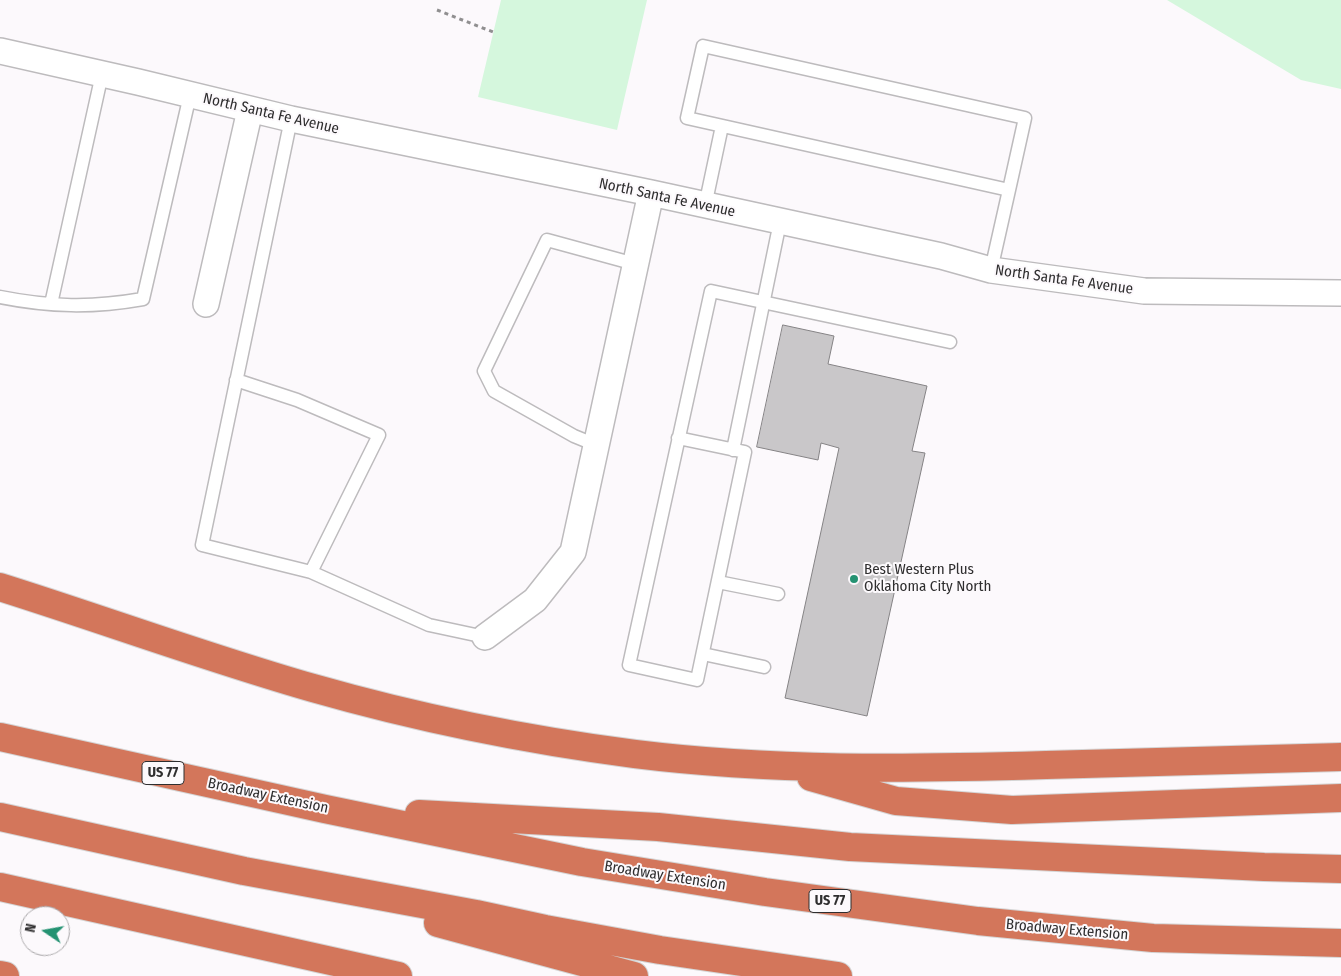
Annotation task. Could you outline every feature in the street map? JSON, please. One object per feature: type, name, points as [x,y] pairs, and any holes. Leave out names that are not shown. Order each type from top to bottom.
[{"type":"highway","points":[[0,587],[228,663],[376,705],[552,741],[637,754],[771,766],[921,768],[1341,757]]},
{"type":"highway","name":"Broadway Extension","points":[[0,737],[325,809],[600,865],[765,892],[978,921],[1153,938],[1341,942]]},
{"type":"highway","points":[[771,766],[896,800],[1012,810],[1341,798]]},
{"type":"highway","points":[[325,809],[658,827],[850,847],[1341,869]]},
{"type":"highway","points":[[0,817],[244,871],[660,950],[838,976]]},
{"type":"highway","points":[[244,871],[634,976]]},
{"type":"highway","points":[[0,887],[398,976]]},
{"type":"highway","points":[[0,975],[5,976]]},
{"type":"street","name":"North Santa Fe Avenue","points":[[0,51],[250,110],[942,256],[991,270],[1144,291],[1341,293]]},
{"type":"street","points":[[206,304],[250,110]]},
{"type":"street","points":[[485,637],[535,600],[573,552],[651,194]]},
{"type":"lane","points":[[991,270],[1009,190],[1025,118],[703,46],[687,118],[1009,190]]},
{"type":"lane","points":[[51,304],[102,74]]},
{"type":"lane","points":[[0,297],[68,306],[112,304],[143,299],[190,95]]},
{"type":"lane","points":[[291,119],[202,545],[311,572],[429,625],[485,637]]},
{"type":"lane","points":[[705,206],[722,126]]},
{"type":"lane","points":[[733,450],[780,222]]},
{"type":"lane","points":[[596,445],[574,436],[494,391],[484,371],[547,240],[635,264]]},
{"type":"lane","points":[[678,438],[745,452],[697,680],[629,665],[678,438],[710,291],[950,342]]},
{"type":"lane","points":[[236,380],[297,400],[379,435],[311,572]]},
{"type":"lane","points":[[718,582],[778,594]]},
{"type":"lane","points":[[703,654],[764,667]]},
{"type":"path","points":[[437,10],[493,32]]},
{"type":"green space","points":[[501,0],[647,0],[617,130],[478,97]]},
{"type":"green space","points":[[1167,0],[1341,0],[1341,89],[1301,80]]},
{"type":"building","name":"Best Western Plus Oklahoma City North","points":[[783,325],[834,336],[828,364],[927,386],[912,451],[925,453],[867,716],[785,698],[839,448],[821,443],[818,460],[757,447]]},
{"type":"place","name":"Best Western Plus Oklahoma City North","points":[[854,579]]}]
